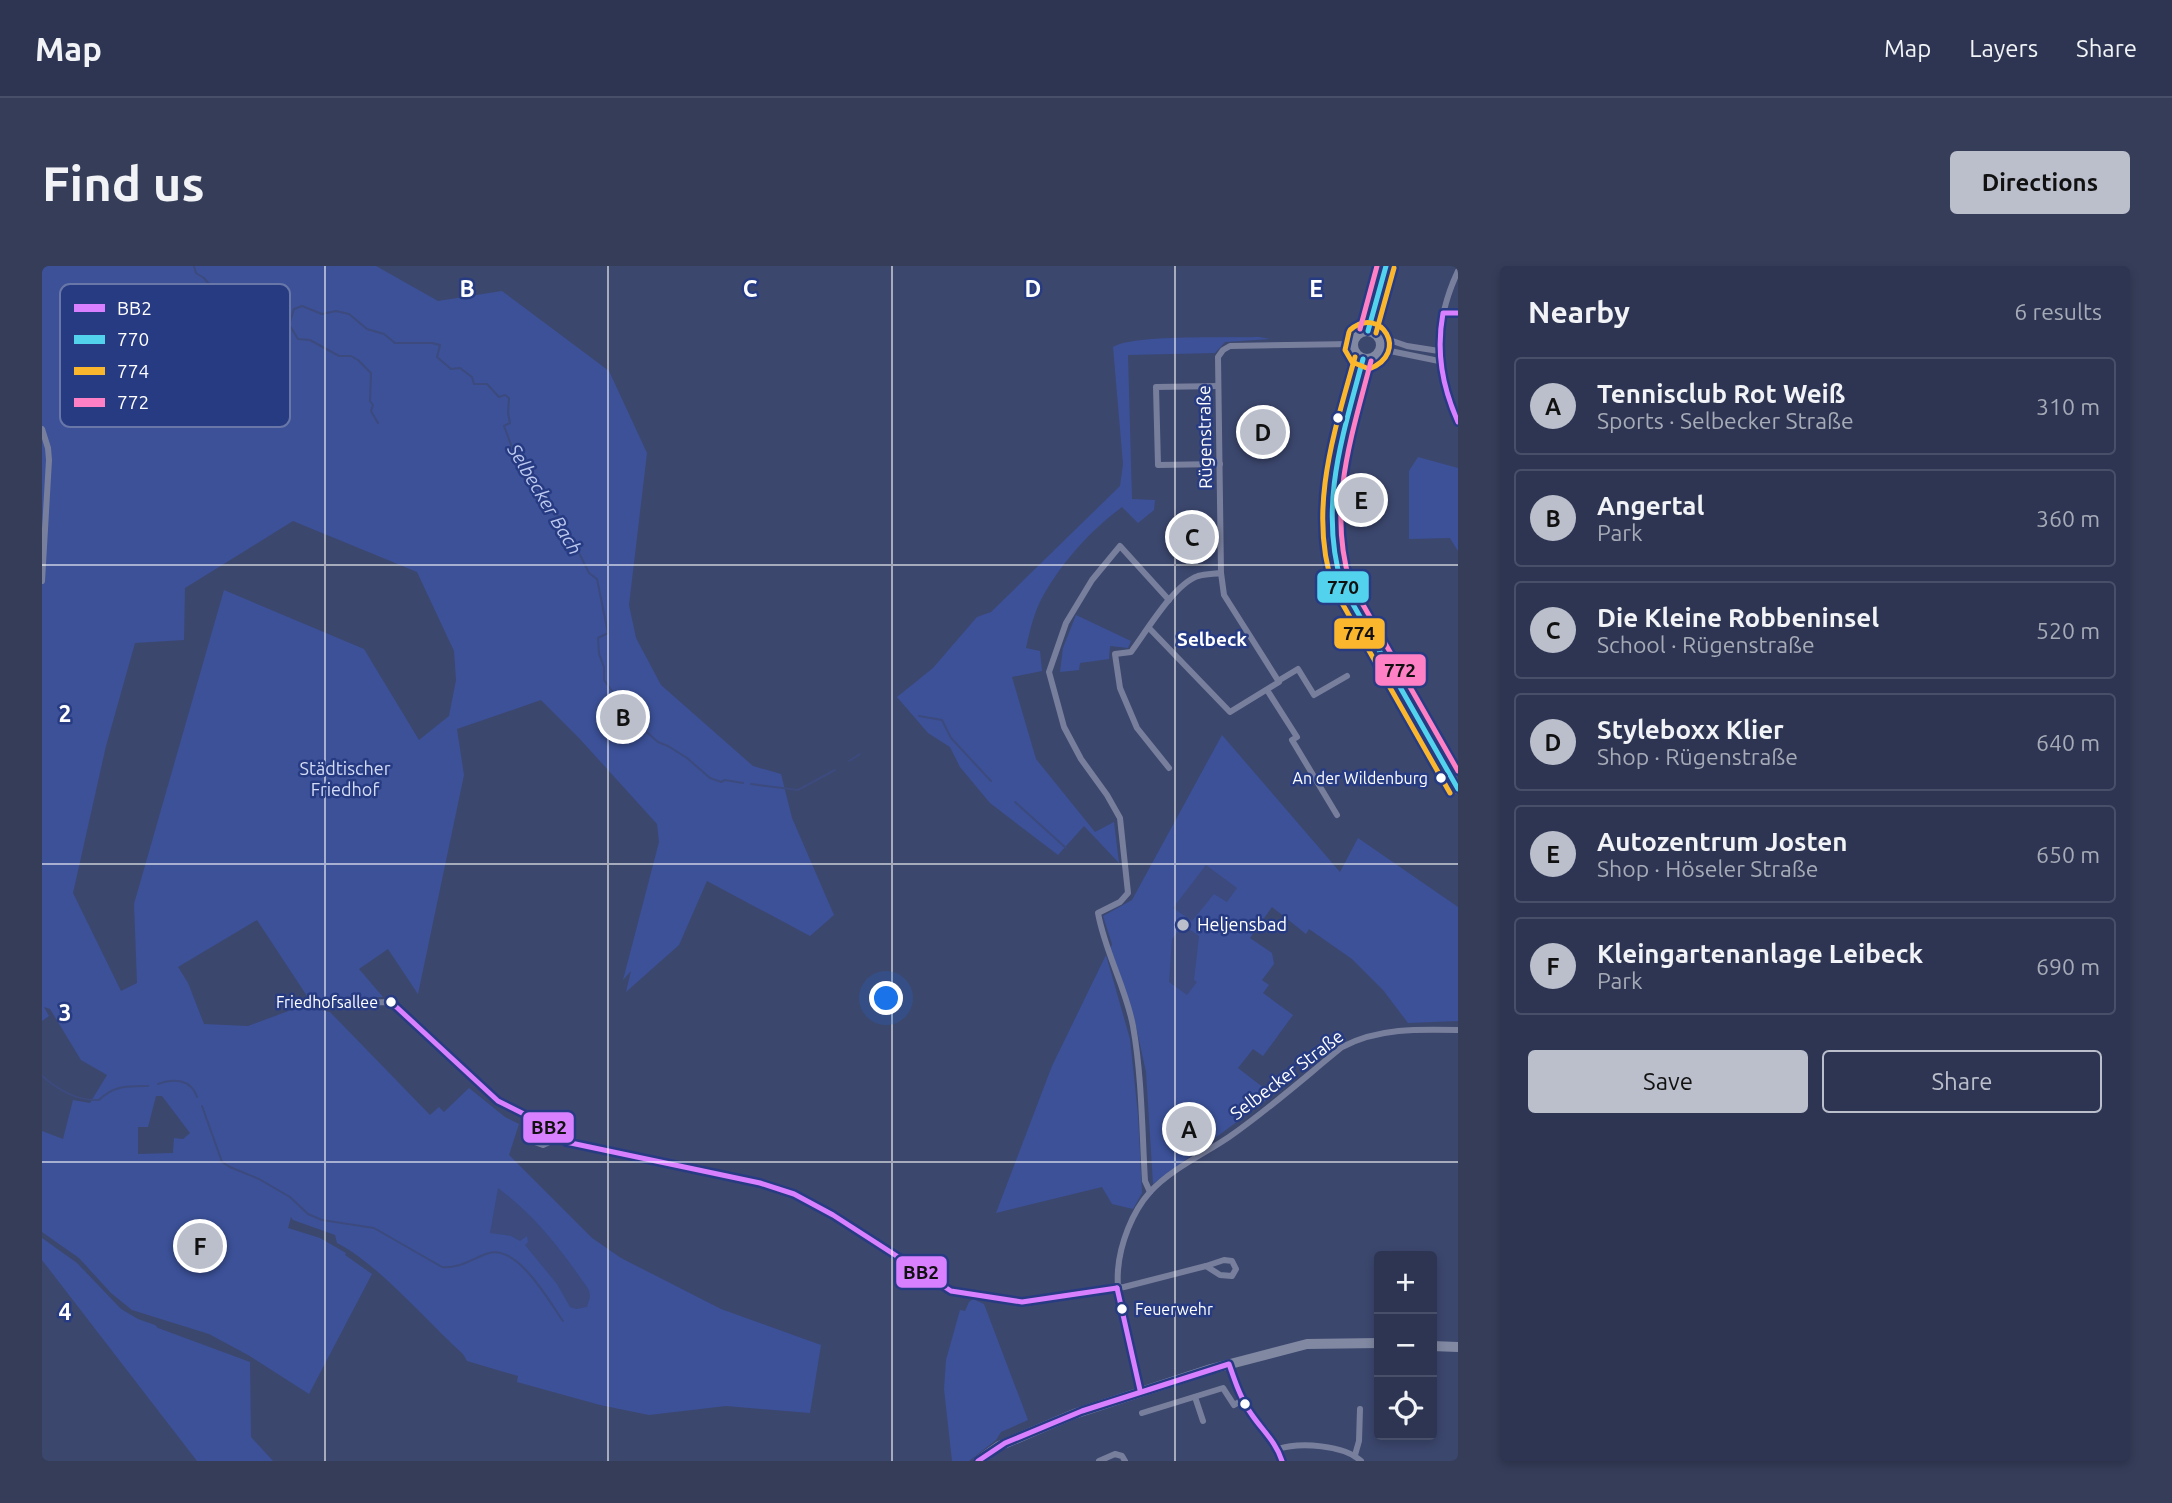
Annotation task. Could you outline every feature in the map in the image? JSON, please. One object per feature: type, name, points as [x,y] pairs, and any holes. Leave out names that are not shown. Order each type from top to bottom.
[{"type":"main road","points":[[1373,333],[1359,334],[1353,344],[1355,353],[1363,359],[1379,354],[1381,343],[1373,333],[1386,266]]},
{"type":"main road","points":[[1363,359],[1334,486],[1331,543],[1335,569],[1458,789]]},
{"type":"main road","points":[[978,1461],[999,1446],[1043,1426],[1140,1390],[1307,1344],[1374,1343]]},
{"type":"main road","points":[[1437,1346],[1458,1347]]},
{"type":"street","points":[[1458,271],[1447,294],[1439,356],[1444,386],[1458,422]]},
{"type":"street","points":[[1443,313],[1458,313]]},
{"type":"street","points":[[1373,333],[1439,356]]},
{"type":"street","name":"Rügenstraße","points":[[1279,682],[1224,595],[1221,573],[1218,356],[1230,346],[1353,344]]},
{"type":"street","points":[[1379,354],[1390,351],[1439,356]]},
{"type":"street","points":[[1218,386],[1156,387],[1158,465],[1220,464]]},
{"type":"street","points":[[42,429],[49,460],[42,581]]},
{"type":"street","points":[[1150,1192],[1145,1181],[1133,1024],[1098,913],[1120,902],[1128,893],[1119,818],[1064,727],[1049,672],[1066,623],[1092,580],[1120,546],[1169,600]]},
{"type":"street","points":[[1169,768],[1137,727],[1120,688],[1115,654],[1131,652],[1169,600],[1185,583],[1196,576],[1221,573]]},
{"type":"street","points":[[1149,628],[1230,712],[1298,669],[1314,695],[1346,676]]},
{"type":"street","points":[[1267,690],[1297,737],[1292,740],[1337,815]]},
{"type":"street","points":[[320,1004],[383,1000],[395,1003],[491,1095],[513,1110],[546,1124],[558,1138],[605,1151],[774,1187],[794,1194],[833,1215],[947,1290],[1022,1302],[1118,1288],[1206,1266]]},
{"type":"street","name":"Selbecker Straße","points":[[1140,1390],[1122,1318],[1118,1288],[1121,1249],[1135,1215],[1150,1192],[1231,1135],[1342,1047],[1380,1033],[1401,1030],[1458,1030]]},
{"type":"street","points":[[533,1119],[527,1130],[531,1141],[543,1145],[558,1138]]},
{"type":"street","points":[[1229,1364],[1252,1415],[1280,1455]]},
{"type":"street","points":[[1142,1413],[1223,1388],[1234,1405],[1244,1399]]},
{"type":"street","points":[[1195,1397],[1203,1421]]},
{"type":"street","points":[[1355,1455],[1359,1441],[1360,1409]]},
{"type":"street","points":[[1272,1461],[1301,1444],[1347,1451],[1361,1461]]},
{"type":"street","points":[[1099,1461],[1115,1454],[1122,1456],[1125,1461]]},
{"type":"green space","name":"Städtischer Friedhof","points":[[42,266],[376,266],[438,301],[502,291],[609,371],[647,453],[629,605],[636,638],[661,685],[753,766],[781,774],[792,818],[834,915],[810,936],[707,881],[679,945],[626,992],[631,971],[623,980],[659,842],[657,824],[541,700],[457,729],[464,775],[418,994],[388,949],[359,969],[383,997],[316,1000],[307,996],[257,920],[178,967],[188,983],[204,1024],[248,1026],[302,1006],[330,1012],[430,1115],[439,1107],[444,1112],[469,1088],[505,1117],[519,1124],[509,1155],[592,1238],[621,1258],[721,1309],[821,1345],[810,1413],[726,1406],[649,1415],[600,1405],[517,1382],[518,1376],[467,1361],[386,1279],[337,1243],[335,1235],[291,1217],[288,1228],[320,1238],[346,1253],[345,1255],[372,1274],[309,1394],[209,1334],[132,1310],[111,1293],[79,1258],[42,1232],[42,1131],[63,1139],[73,1100],[90,1103],[107,1075],[81,1060],[50,1009],[44,1007],[49,1016],[42,1021]],"holes":[[[293,521],[417,572],[454,651],[456,680],[449,716],[419,740],[364,649],[224,590],[134,904],[137,983],[121,991],[73,893],[106,746],[135,643],[184,640],[185,588]],[[156,1096],[162,1096],[190,1133],[183,1139],[174,1138],[173,1153],[138,1154],[138,1127],[148,1127]]]},
{"type":"green space","points":[[1161,338],[1270,339],[1225,342],[1215,353],[1128,355],[1132,499],[1155,500],[1154,510],[1138,523],[1122,507],[1078,547],[1051,583],[1033,621],[1026,648],[1040,651],[1042,671],[1012,677],[1036,759],[1095,832],[1114,822],[1119,863],[1084,826],[1058,855],[990,803],[960,767],[950,747],[928,733],[897,697],[933,668],[977,617],[991,612],[1120,486],[1123,464],[1113,347]]},
{"type":"green space","points":[[1418,457],[1458,468],[1458,551],[1450,538],[1409,539],[1409,471]]},
{"type":"green space","points":[[1076,615],[1131,641],[1128,648],[1110,646],[1109,659],[1080,663],[1079,670],[1060,672],[1063,648]]},
{"type":"green space","name":"Heljensbad","points":[[1222,735],[1340,872],[1358,838],[1458,907],[1458,1021],[1408,1023],[1383,990],[1352,959],[1309,929],[1306,934],[1272,907],[1250,938],[1272,953],[1274,964],[1262,980],[1269,985],[1263,993],[1293,1015],[1263,1056],[1253,1049],[1238,1068],[1273,1095],[1153,1184],[1146,1072],[1134,1017],[1110,951],[1112,944],[1103,916],[1132,900]]},
{"type":"green space","points":[[1106,955],[1130,1039],[1142,1193],[1133,1209],[1112,1204],[1102,1187],[996,1213],[1052,1066]]},
{"type":"green space","points":[[42,1238],[77,1263],[121,1309],[158,1328],[250,1362],[251,1437],[273,1461],[197,1461],[42,1260]]},
{"type":"green space","points":[[973,1299],[984,1304],[1028,1420],[1001,1432],[996,1440],[969,1461],[952,1461],[944,1389],[946,1360],[960,1310],[965,1311]]},
{"type":"shaded area","points":[[1206,865],[1237,888],[1227,902],[1214,894],[1192,921],[1173,908]]},
{"type":"shaded area","points":[[1183,925],[1199,936],[1194,980],[1197,982],[1187,995],[1169,982],[1172,939]]},
{"type":"shaded area","points":[[498,1188],[536,1222],[569,1262],[589,1290],[587,1307],[570,1307],[557,1284],[525,1245],[528,1242],[527,1236],[520,1241],[511,1236],[490,1233]]},
{"type":"waterway","name":"Selbecker Bach","points":[[194,266],[196,273],[209,284]]},
{"type":"waterway","name":"Selbecker Bach","points":[[290,322],[294,309],[302,306],[322,314],[336,311],[349,314],[367,329],[384,334],[395,343],[440,345],[437,357],[451,369],[460,368],[472,377],[474,384],[487,384],[499,397],[505,395],[509,398],[510,423],[504,426],[513,450],[527,466],[534,483],[543,491],[589,573],[597,579],[608,633],[598,638],[604,680],[634,721],[658,742],[687,758],[710,778],[721,782],[725,780],[743,783]]},
{"type":"waterway","points":[[290,326],[298,339],[310,340],[339,356],[351,356],[371,373],[371,411],[378,423]]},
{"type":"waterway","name":"Selbecker Bach","points":[[919,716],[942,720],[951,738],[991,781]]},
{"type":"waterway","name":"Selbecker Bach","points":[[849,761],[860,754]]},
{"type":"waterway","name":"Selbecker Bach","points":[[751,784],[798,790],[835,770]]},
{"type":"waterway","name":"Selbecker Bach","points":[[1015,802],[1066,848]]},
{"type":"waterway","points":[[42,1076],[68,1094],[91,1100],[99,1100],[110,1091],[122,1087],[148,1086]]},
{"type":"waterway","points":[[158,1084],[170,1081],[186,1083],[197,1097]]},
{"type":"waterway","points":[[202,1106],[222,1162],[290,1197],[308,1214],[322,1220],[374,1228],[442,1267],[461,1265],[489,1253],[511,1257],[532,1276],[563,1321]]},
{"type":"transit line","name":"772","points":[[1360,329],[1377,266]]},
{"type":"transit line","name":"770","points":[[1368,331],[1386,266]]},
{"type":"transit line","name":"774","points":[[1376,333],[1394,268]]},
{"type":"transit line","name":"BB2","points":[[1458,313],[1443,313],[1440,341],[1444,382],[1458,422]]},
{"type":"transit line","name":"774","points":[[1349,332],[1345,350],[1352,362],[1369,369],[1381,362],[1388,352],[1389,343],[1380,327],[1372,323],[1361,324],[1350,330]]},
{"type":"transit line","name":"774","points":[[1355,357],[1339,414],[1327,473],[1323,502],[1326,560],[1334,589],[1450,793]]},
{"type":"transit line","name":"770","points":[[1363,359],[1336,471],[1332,527],[1335,556],[1342,585],[1458,789]]},
{"type":"transit line","name":"772","points":[[1371,361],[1345,471],[1341,526],[1344,554],[1350,582],[1458,771]]},
{"type":"transit line","name":"BB2","points":[[391,1002],[498,1101],[544,1124],[566,1142],[760,1183],[794,1194],[833,1215],[951,1291],[1022,1302],[1117,1288]]},
{"type":"transit line","name":"BB2","points":[[1117,1288],[1140,1390]]},
{"type":"transit line","name":"BB2","points":[[978,1461],[1005,1443],[1082,1411],[1229,1364],[1245,1403],[1273,1442],[1282,1461]]},
{"type":"place","name":"Styleboxx Klier","points":[[1263,432]]},
{"type":"place","name":"Autozentrum Josten","points":[[1361,500]]},
{"type":"place","name":"Die Kleine Robbeninsel","points":[[1192,537]]},
{"type":"place","name":"Angertal","points":[[623,717]]},
{"type":"place","name":"An der Wildenburg","points":[[1441,778]]},
{"type":"place","name":"Heljensbad","points":[[1183,925]]},
{"type":"place","name":"Friedhofsallee","points":[[391,1002]]},
{"type":"place","name":"Tennisclub Rot Weiß","points":[[1189,1129]]},
{"type":"place","name":"Kleingartenanlage Leibeck","points":[[200,1246]]},
{"type":"place","name":"Feuerwehr","points":[[1122,1309]]},
{"type":"district","name":"Selbeck","points":[[1212,639]]}]
